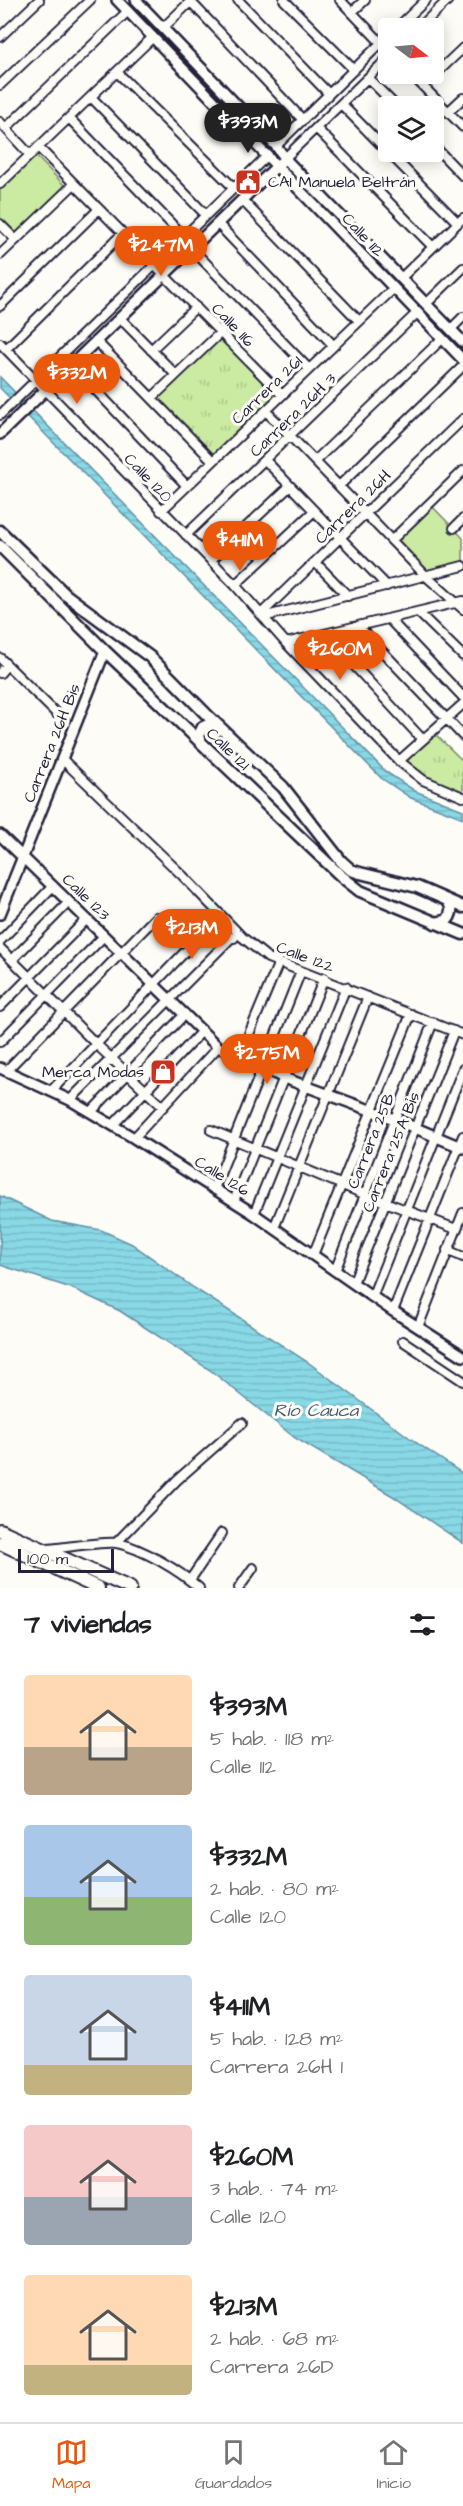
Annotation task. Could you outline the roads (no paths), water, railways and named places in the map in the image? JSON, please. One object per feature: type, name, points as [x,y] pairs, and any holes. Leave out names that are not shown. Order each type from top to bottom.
[{"type":"main road","name":"Calle 121","points":[[0,531],[66,595],[150,657],[218,726],[283,787],[341,861],[351,870],[417,887],[463,907]]},
{"type":"main road","name":"Calle 121","points":[[0,546],[201,744],[307,845],[360,891],[463,934]]},
{"type":"main road","points":[[201,744],[199,735],[203,727],[210,724],[218,726]]},
{"type":"main road","points":[[435,923],[446,921],[450,915],[452,907],[448,901]]},
{"type":"main road","points":[[0,1530],[130,1588]]},
{"type":"main road","points":[[0,1543],[98,1588]]},
{"type":"street","points":[[0,38],[39,0]]},
{"type":"street","points":[[0,85],[90,0]]},
{"type":"street","name":"Calle 112","points":[[117,0],[463,360]]},
{"type":"street","name":"Calle 112","points":[[137,0],[285,158],[463,342]]},
{"type":"street","points":[[238,0],[329,94]]},
{"type":"street","points":[[284,0],[354,70]]},
{"type":"street","points":[[340,0],[378,39]]},
{"type":"street","points":[[352,12],[365,0]]},
{"type":"street","points":[[407,18],[426,0]]},
{"type":"street","points":[[429,18],[448,0]]},
{"type":"street","points":[[163,28],[191,1],[303,120]]},
{"type":"street","points":[[30,155],[3,125],[128,11]]},
{"type":"street","points":[[0,184],[153,37]]},
{"type":"street","points":[[276,146],[378,47]]},
{"type":"street","points":[[463,48],[423,86],[463,127]]},
{"type":"street","points":[[0,434],[378,68]]},
{"type":"street","points":[[117,72],[234,188]]},
{"type":"street","points":[[368,78],[386,96]]},
{"type":"street","points":[[91,98],[206,215]]},
{"type":"street","points":[[448,112],[463,98]]},
{"type":"street","points":[[341,104],[461,220],[402,278]]},
{"type":"street","points":[[69,118],[184,237]]},
{"type":"street","points":[[316,128],[433,247]]},
{"type":"street","name":"Calle 116","points":[[38,147],[282,395]]},
{"type":"street","points":[[0,415],[268,155]]},
{"type":"street","points":[[444,156],[463,176]]},
{"type":"street","points":[[0,255],[74,184]]},
{"type":"street","points":[[242,200],[359,321]]},
{"type":"street","points":[[0,306],[99,209]]},
{"type":"street","points":[[218,224],[333,345]]},
{"type":"street","points":[[1,228],[16,240]]},
{"type":"street","points":[[3,346],[123,233]]},
{"type":"street","points":[[192,249],[309,369]]},
{"type":"street","points":[[426,304],[463,268]]},
{"type":"street","name":"Carrera 26I","points":[[161,511],[393,289]]},
{"type":"street","points":[[151,350],[196,307]]},
{"type":"street","name":"Carrera 26H 3","points":[[186,536],[417,313]]},
{"type":"street","points":[[451,329],[463,317]]},
{"type":"street","points":[[120,318],[176,375]]},
{"type":"street","points":[[152,398],[221,332]]},
{"type":"street","points":[[315,461],[442,339]]},
{"type":"street","points":[[96,341],[213,461]]},
{"type":"street","name":"Calle 120","points":[[3,346],[235,585],[286,643],[399,761],[423,780],[463,797]]},
{"type":"street","points":[[72,365],[188,486]]},
{"type":"street","points":[[339,486],[463,366]]},
{"type":"street","points":[[266,411],[428,577],[460,602],[463,609]]},
{"type":"street","name":"Carrera 26H","points":[[262,616],[463,419]]},
{"type":"street","points":[[266,460],[387,586]]},
{"type":"street","points":[[392,540],[463,471]]},
{"type":"street","points":[[211,560],[290,486]]},
{"type":"street","points":[[235,585],[314,511]]},
{"type":"street","points":[[454,528],[463,519]]},
{"type":"street","points":[[315,562],[348,596]]},
{"type":"street","points":[[262,616],[428,577],[463,566]]},
{"type":"street","points":[[286,643],[460,602]]},
{"type":"street","points":[[418,612],[463,656]]},
{"type":"street","points":[[389,619],[463,697]]},
{"type":"street","points":[[358,626],[463,735]]},
{"type":"street","points":[[325,634],[422,739]]},
{"type":"street","name":"Carrera 26H Bis","points":[[0,914],[105,651]]},
{"type":"street","points":[[0,658],[66,723]]},
{"type":"street","points":[[0,673],[7,665]]},
{"type":"street","points":[[399,761],[463,704]]},
{"type":"street","name":"Calle 122","points":[[62,759],[183,876],[242,937],[268,958],[324,978],[463,1035]]},
{"type":"street","name":"Calle 123","points":[[0,836],[218,1047],[284,1078],[372,1110],[461,1147]]},
{"type":"street","points":[[0,940],[53,886]]},
{"type":"street","points":[[12,960],[69,902]]},
{"type":"street","points":[[3,1070],[64,1012],[156,917]]},
{"type":"street","points":[[173,918],[231,938],[242,937]]},
{"type":"street","points":[[0,1007],[87,919]]},
{"type":"street","points":[[51,1091],[206,930]]},
{"type":"street","points":[[0,1042],[104,936]]},
{"type":"street","points":[[70,1100],[231,938]]},
{"type":"street","points":[[0,948],[163,1107]]},
{"type":"street","points":[[239,1058],[279,962]]},
{"type":"street","points":[[214,1189],[301,971]]},
{"type":"street","points":[[234,1201],[324,978]]},
{"type":"street","points":[[254,1214],[346,987]]},
{"type":"street","points":[[274,1228],[368,996]]},
{"type":"street","points":[[91,1112],[185,1014]]},
{"type":"street","points":[[313,1255],[411,1014]]},
{"type":"street","name":"Carrera 25B","points":[[335,1271],[433,1022]]},
{"type":"street","points":[[112,1125],[202,1031]]},
{"type":"street","name":"Carrera 25A Bis","points":[[353,1283],[454,1031]]},
{"type":"street","points":[[134,1138],[218,1047]]},
{"type":"street","points":[[372,1297],[463,1069]]},
{"type":"street","name":"Calle 126","points":[[3,1070],[70,1100],[134,1138],[254,1214],[372,1297],[463,1356]]},
{"type":"street","points":[[210,1130],[364,1194],[456,1229]]},
{"type":"street","points":[[393,1311],[429,1218],[461,1147],[463,1136]]},
{"type":"street","points":[[418,1327],[463,1213]]},
{"type":"street","points":[[447,1250],[463,1257]]},
{"type":"street","points":[[403,1341],[463,1381]]},
{"type":"street","points":[[116,1543],[177,1480],[242,1423]]},
{"type":"street","points":[[190,1580],[222,1533]]},
{"type":"street","points":[[45,1549],[116,1543],[163,1563],[199,1588]]},
{"type":"street","points":[[239,1588],[253,1568]]},
{"type":"water","points":[[0,377],[386,772],[415,791],[463,810],[463,818],[411,798],[381,778],[0,388]]},
{"type":"water","name":"Río Cauca","points":[[0,1196],[52,1221],[101,1230],[132,1244],[194,1288],[309,1363],[414,1441],[463,1474],[463,1543],[391,1495],[295,1438],[210,1370],[120,1311],[71,1288],[0,1265]]},
{"type":"place","name":"CAI Manuela Beltrán","points":[[248,182]]},
{"type":"place","name":"Merca Modas","points":[[163,1072]]}]
